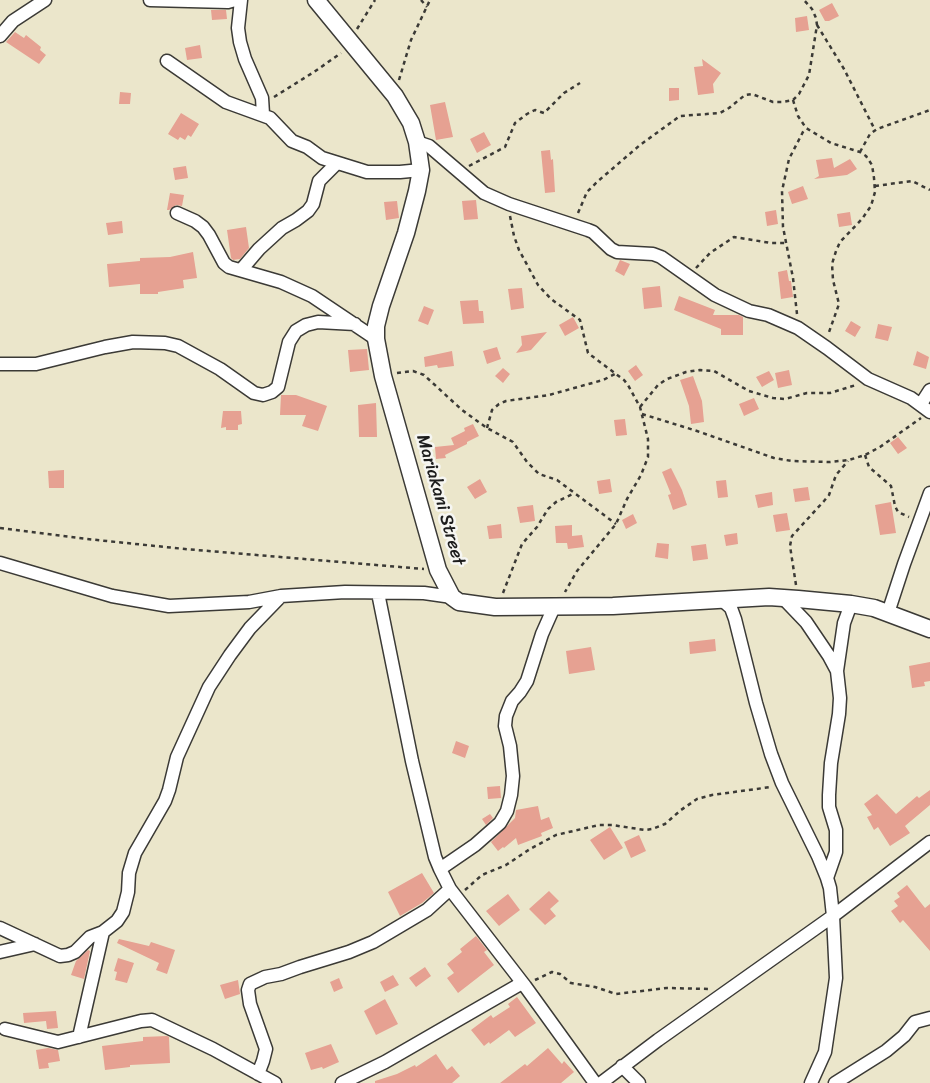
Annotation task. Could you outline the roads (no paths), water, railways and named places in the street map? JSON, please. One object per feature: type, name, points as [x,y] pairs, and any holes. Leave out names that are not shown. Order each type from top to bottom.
[{"type":"street","points":[[0,36],[13,22],[45,0]]},
{"type":"street","points":[[150,0],[228,2],[236,0]]},
{"type":"street","points":[[241,0],[238,28],[240,42],[263,110],[292,141],[303,144],[322,158],[338,164],[378,173],[421,170]]},
{"type":"street","name":"Mariakani Street","points":[[316,0],[395,96],[410,123],[417,142],[421,170],[417,191],[406,233],[381,306],[376,326],[376,339],[383,376],[438,570],[452,597]]},
{"type":"street","points":[[167,61],[226,102],[263,110]]},
{"type":"street","points":[[417,142],[429,146],[484,193],[509,204],[575,224],[592,232],[617,252],[653,254],[666,260],[715,295],[748,311],[768,315],[798,328],[868,379],[911,398],[925,408],[930,390]]},
{"type":"street","points":[[241,270],[259,249],[282,228],[308,210],[313,204],[319,181],[338,164]]},
{"type":"street","points":[[177,213],[203,227],[224,263],[230,267],[281,282],[312,296],[376,339]]},
{"type":"street","points":[[0,364],[36,364],[133,342],[165,343],[178,346],[220,369],[254,394],[263,395],[272,392],[278,387],[289,342],[296,332],[306,325],[318,322],[355,324]]},
{"type":"street","points":[[888,613],[904,564],[925,513],[930,493]]},
{"type":"street","points":[[0,563],[112,596],[169,606],[249,602],[281,596],[345,592],[424,592],[452,597],[459,602],[495,607],[613,606],[769,597],[851,604],[874,608],[930,629]]},
{"type":"street","points":[[378,592],[410,752],[435,857],[440,869],[454,894],[595,1083]]},
{"type":"street","points":[[0,928],[51,953],[68,956],[75,952],[90,937],[103,932],[117,921],[123,912],[128,892],[129,873],[135,853],[169,790],[177,757],[209,687],[250,628],[281,596]]},
{"type":"street","points":[[791,599],[830,656],[838,671]]},
{"type":"street","points":[[722,600],[731,608],[735,619],[771,754],[782,783],[827,878],[833,916],[836,978],[825,1052],[812,1083]]},
{"type":"street","points":[[827,878],[836,852],[836,830],[829,807],[829,795],[831,763],[839,714],[838,671],[844,623],[851,604]]},
{"type":"street","points":[[440,869],[475,845],[500,823],[507,811],[513,776],[510,746],[505,726],[506,716],[512,701],[527,681],[542,634],[554,607]]},
{"type":"street","points":[[602,1083],[622,1066],[833,916],[930,842]]},
{"type":"street","points":[[258,1074],[266,1049],[250,1004],[248,990],[250,984],[265,977],[282,974],[373,942],[454,894]]},
{"type":"street","points":[[80,1037],[103,932]]},
{"type":"street","points":[[0,952],[35,944]]},
{"type":"street","points":[[342,1083],[385,1062],[523,985]]},
{"type":"street","points":[[835,1083],[886,1051],[904,1036],[915,1022],[930,1018]]},
{"type":"street","points":[[5,1029],[58,1042],[141,1021],[152,1020],[213,1048],[275,1083]]},
{"type":"street","points":[[622,1066],[639,1083]]}]
